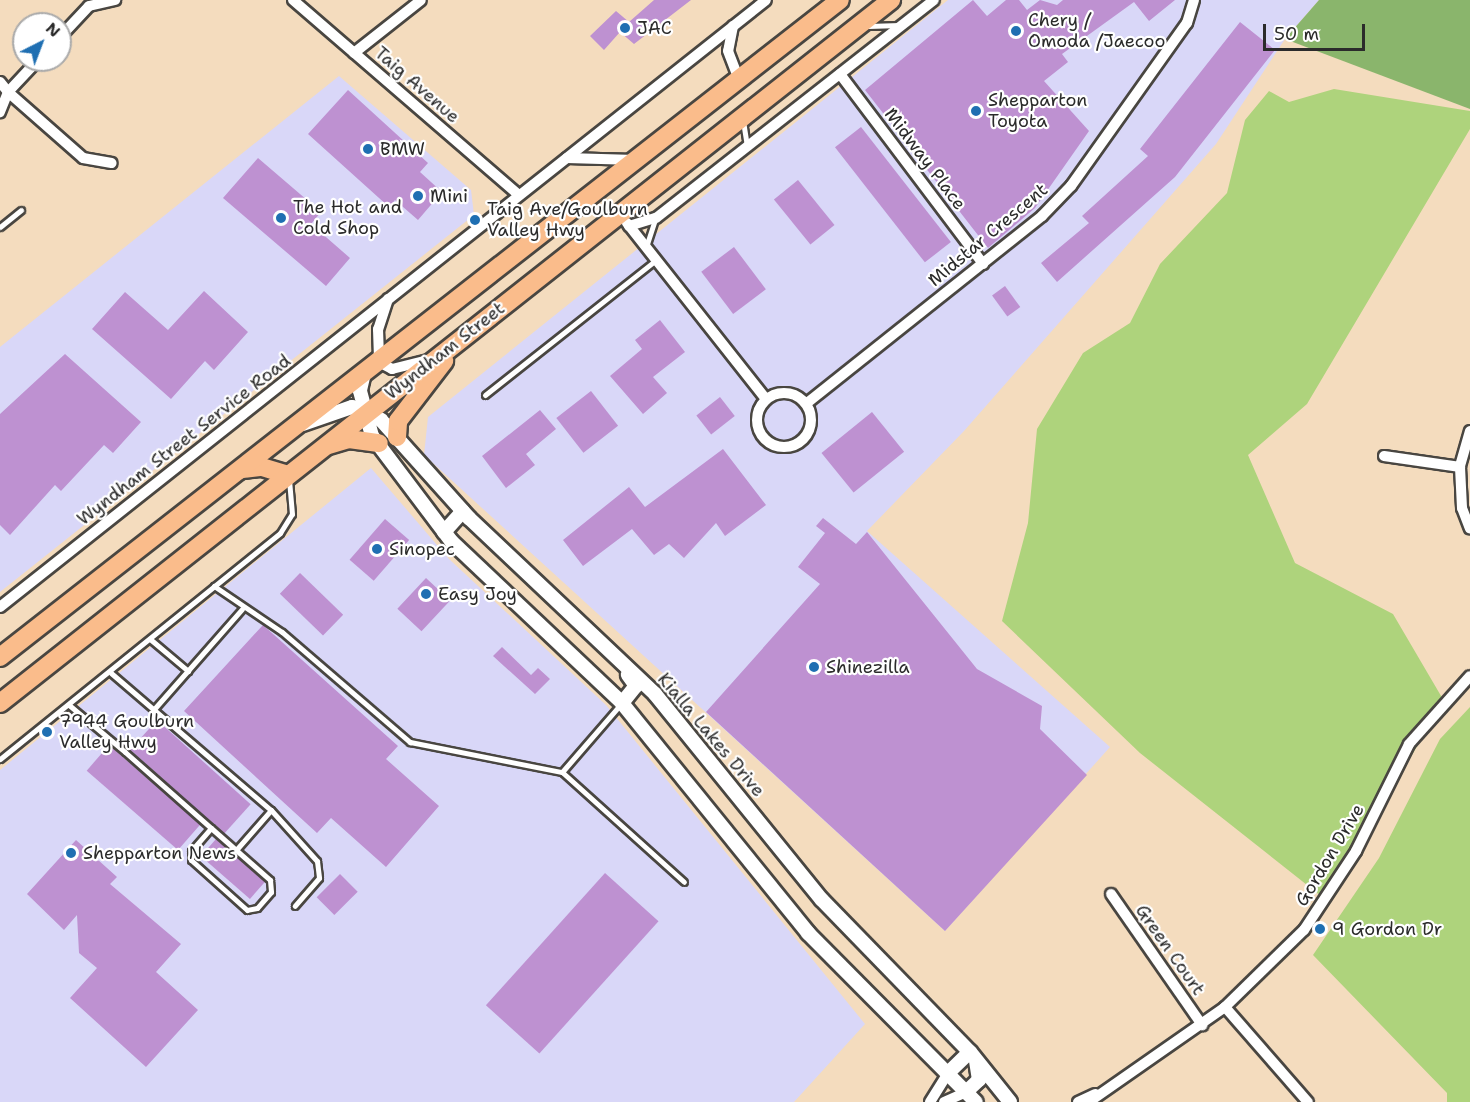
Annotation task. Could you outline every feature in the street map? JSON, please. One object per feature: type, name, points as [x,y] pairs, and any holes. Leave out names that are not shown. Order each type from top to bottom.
[{"type":"highway","name":"Wyndham Street","points":[[0,657],[840,0]]},
{"type":"highway","name":"Wyndham Street","points":[[0,703],[365,412],[624,219],[742,117],[891,0]]},
{"type":"highway","points":[[739,80],[765,99]]},
{"type":"highway","points":[[715,99],[742,117]]},
{"type":"highway","points":[[397,437],[398,421],[459,340]]},
{"type":"highway","points":[[322,448],[349,439],[379,443]]},
{"type":"highway","points":[[242,469],[262,467],[288,475]]},
{"type":"highway","points":[[0,691],[20,687]]},
{"type":"street","points":[[72,24],[89,6],[115,0]]},
{"type":"street","name":"Taig Avenue","points":[[293,0],[519,195]]},
{"type":"street","points":[[354,54],[421,0]]},
{"type":"street","name":"Wyndham Street Service Road","points":[[0,607],[766,0]]},
{"type":"street","points":[[624,219],[656,218],[934,0]]},
{"type":"street","name":"Midstar Crescent","points":[[807,404],[983,264],[1071,186],[1187,23],[1194,0]]},
{"type":"street","points":[[733,26],[728,51],[739,80]]},
{"type":"street","points":[[0,112],[8,93],[27,72]]},
{"type":"street","name":"Midway Place","points":[[840,74],[983,264]]},
{"type":"street","points":[[0,82],[8,93],[83,158],[112,163]]},
{"type":"street","points":[[567,158],[637,160]]},
{"type":"street","points":[[624,219],[766,399]]},
{"type":"street","points":[[388,299],[378,329],[365,412],[379,443],[444,532],[622,703],[808,933],[971,1097]]},
{"type":"street","points":[[371,368],[392,369],[438,357]]},
{"type":"street","points":[[784,392],[807,404],[810,431],[800,443],[782,447],[759,429],[758,410],[766,399],[784,392]]},
{"type":"street","points":[[295,427],[352,407],[365,412]]},
{"type":"street","name":"Kialla Lakes Drive","points":[[365,412],[397,437],[463,511],[595,634],[684,726],[822,900],[970,1052],[1010,1102]]},
{"type":"street","points":[[1470,431],[1460,467],[1462,508],[1470,529]]},
{"type":"street","points":[[1383,456],[1460,467]]},
{"type":"street","points":[[444,532],[463,511]]},
{"type":"street","points":[[595,634],[635,682],[622,703]]},
{"type":"street","name":"Gordon Drive","points":[[1089,1102],[1103,1090],[1202,1025],[1266,971],[1326,900],[1409,744],[1470,676]]},
{"type":"street","name":"Green Court","points":[[1111,894],[1202,1025]]},
{"type":"street","points":[[1225,1007],[1308,1102]]},
{"type":"street","points":[[930,1102],[948,1073],[970,1052],[981,1071],[971,1097]]},
{"type":"street","name":"Gordon Drive","points":[[1078,1102],[1103,1090]]},
{"type":"street","points":[[944,1102],[971,1097]]},
{"type":"lane","points":[[857,27],[902,25]]},
{"type":"lane","points":[[742,117],[747,147]]},
{"type":"lane","points":[[0,227],[21,210]]},
{"type":"lane","points":[[646,247],[656,218]]},
{"type":"lane","points":[[485,395],[656,260]]},
{"type":"lane","points":[[0,759],[111,674],[150,639],[280,533],[292,514],[288,475]]},
{"type":"lane","points":[[214,586],[242,609],[282,632],[410,742],[562,772],[684,882]]},
{"type":"lane","points":[[155,708],[242,609]]},
{"type":"lane","points":[[150,639],[188,671]]},
{"type":"lane","points":[[111,674],[155,708],[270,810],[320,868],[315,885],[295,906]]},
{"type":"lane","points":[[562,772],[622,703]]},
{"type":"lane","points":[[69,705],[211,828],[236,850],[273,886],[252,910],[191,860],[191,851],[211,828]]},
{"type":"lane","points":[[236,850],[270,810]]},
{"type":"shaded area","points":[[948,0],[1319,0],[1285,39],[1216,144],[964,431],[867,531],[1110,747],[945,931],[424,455],[428,417]]},
{"type":"shaded area","points":[[339,76],[471,190],[474,215],[0,592],[0,347]]},
{"type":"shaded area","points":[[371,468],[449,559],[606,705],[865,1024],[794,1102],[0,1102],[0,770]]},
{"type":"green space","points":[[1319,0],[1470,0],[1470,109],[1285,39]]},
{"type":"green space","points":[[1334,89],[1470,111],[1470,129],[1307,404],[1248,455],[1295,563],[1393,614],[1444,701],[1326,900],[1140,753],[1002,621],[1028,523],[1037,429],[1083,353],[1130,323],[1160,264],[1227,193],[1245,120],[1269,91],[1289,102]]},
{"type":"green space","points":[[1470,707],[1470,1102],[1447,1102],[1447,1093],[1313,955],[1379,858],[1440,739]]},
{"type":"building","name":"JAC","points":[[654,0],[691,0],[634,44],[620,32],[604,50],[590,36],[616,11],[629,22]]},
{"type":"building","name":"Shepparton Toyota","points":[[973,0],[987,16],[1006,0],[1019,0],[1027,10],[1040,0],[1057,5],[1063,0],[1175,0],[1149,21],[1134,2],[1062,54],[1068,62],[1044,81],[1089,131],[1035,208],[988,248],[865,90]]},
{"type":"building","points":[[1240,22],[1275,50],[1175,177],[1057,282],[1041,263],[1089,223],[1082,216],[1148,156],[1140,149]]},
{"type":"building","name":"BMW","points":[[348,90],[428,163],[420,172],[442,192],[418,220],[395,200],[389,207],[308,134]]},
{"type":"building","points":[[861,127],[951,242],[925,262],[835,147]]},
{"type":"building","name":"The Hot and Cold Shop","points":[[258,158],[321,212],[311,224],[350,258],[326,286],[223,198]]},
{"type":"building","points":[[798,180],[835,225],[810,245],[774,200]]},
{"type":"building","points":[[734,247],[766,289],[733,314],[701,272]]},
{"type":"building","points":[[1005,286],[1020,307],[1007,316],[992,295]]},
{"type":"building","points":[[204,291],[248,332],[214,370],[205,361],[171,399],[92,329],[125,292],[168,330]]},
{"type":"building","points":[[660,320],[685,352],[653,377],[667,393],[643,414],[610,376],[642,349],[635,340]]},
{"type":"building","points":[[65,354],[141,422],[113,453],[104,445],[61,491],[55,485],[10,535],[0,525],[0,414]]},
{"type":"building","points":[[591,391],[618,426],[583,453],[556,418]]},
{"type":"building","points":[[720,397],[735,416],[711,434],[696,415]]},
{"type":"building","points":[[540,410],[556,429],[526,454],[535,465],[506,488],[482,456]]},
{"type":"building","points":[[872,412],[904,452],[854,493],[821,453]]},
{"type":"building","points":[[723,449],[766,505],[725,536],[716,523],[684,558],[669,544],[654,555],[632,529],[583,566],[563,540],[629,487],[645,507]]},
{"type":"building","points":[[823,518],[856,544],[867,532],[977,669],[1042,706],[1040,729],[1087,775],[945,931],[706,712],[820,584],[798,567],[825,533],[816,526]]},
{"type":"building","points":[[385,519],[409,540],[374,581],[350,560]]},
{"type":"building","points":[[300,573],[343,615],[323,636],[280,594]]},
{"type":"building","points":[[426,578],[450,601],[421,631],[397,609]]},
{"type":"building","points":[[263,625],[398,746],[386,759],[439,806],[386,867],[331,818],[317,833],[184,711]]},
{"type":"building","points":[[502,647],[531,675],[538,668],[550,679],[535,694],[493,656]]},
{"type":"building","points":[[157,720],[251,804],[224,834],[130,750]]},
{"type":"building","points":[[109,745],[200,824],[178,850],[87,771]]},
{"type":"building","points":[[216,839],[265,882],[250,899],[201,856]]},
{"type":"building","name":"Shepparton News","points":[[76,840],[117,877],[110,884],[181,944],[156,972],[198,1010],[146,1067],[70,998],[97,968],[79,953],[77,915],[64,930],[27,894]]},
{"type":"building","points":[[605,873],[659,921],[539,1053],[486,1005]]},
{"type":"building","points":[[340,874],[358,892],[334,915],[317,897]]},
{"type":"place","name":"JAC","points":[[625,28]]},
{"type":"place","name":"Chery / Omoda /Jaecoo","points":[[1016,31]]},
{"type":"place","name":"Shepparton Toyota","points":[[976,111]]},
{"type":"place","name":"BMW","points":[[368,149]]},
{"type":"place","name":"Mini","points":[[418,196]]},
{"type":"place","name":"The Hot and Cold Shop","points":[[281,218]]},
{"type":"place","name":"Taig Ave/Goulburn Valley Hwy","points":[[475,220]]},
{"type":"place","name":"Sinopec","points":[[377,549]]},
{"type":"place","name":"Easy Joy","points":[[426,594]]},
{"type":"place","name":"Shinezilla","points":[[814,667]]},
{"type":"place","name":"7944 Goulburn Valley Hwy","points":[[47,732]]},
{"type":"place","name":"Shepparton News","points":[[71,853]]},
{"type":"place","name":"9 Gordon Dr","points":[[1320,929]]}]
